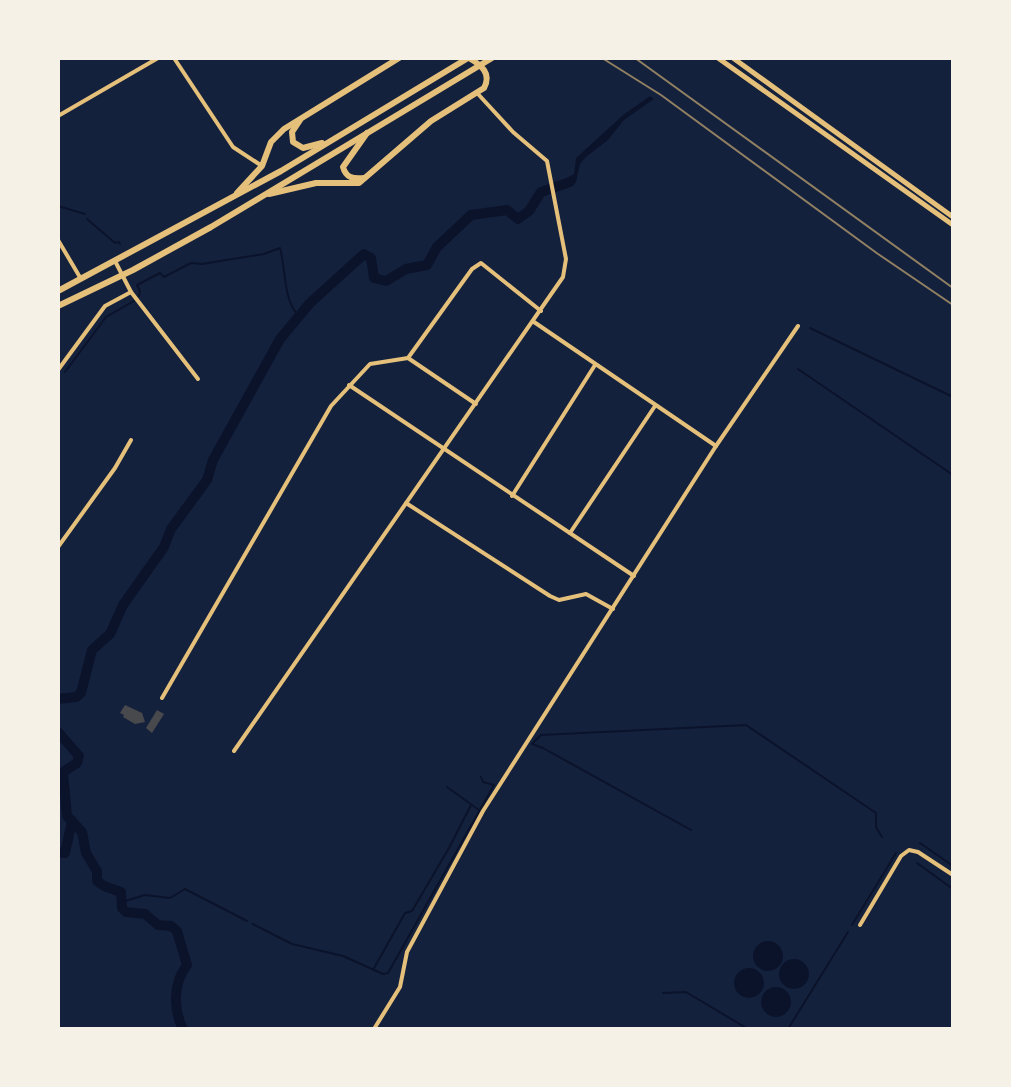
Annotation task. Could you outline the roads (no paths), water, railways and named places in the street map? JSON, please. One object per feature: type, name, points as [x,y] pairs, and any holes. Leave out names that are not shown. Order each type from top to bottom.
[{"type":"main road","points":[[58,291],[228,201],[469,58],[480,65],[487,77],[487,83],[478,94],[431,121],[359,183],[327,182],[267,194]]},
{"type":"main road","points":[[58,306],[122,275],[267,194],[492,58]]},
{"type":"main road","points":[[733,58],[953,217]]},
{"type":"main road","points":[[228,201],[262,166],[277,134],[396,59]]},
{"type":"main road","points":[[722,59],[953,225]]},
{"type":"main road","points":[[303,117],[292,132],[293,142],[298,146],[310,148],[337,138]]},
{"type":"main road","points":[[366,178],[350,178],[343,167],[369,130]]},
{"type":"street","points":[[58,116],[158,58]]},
{"type":"street","points":[[174,58],[233,147],[262,166]]},
{"type":"street","points":[[234,751],[563,277],[565,267],[547,161],[513,132],[478,94]]},
{"type":"street","points":[[58,240],[81,279]]},
{"type":"street","points":[[115,261],[131,292],[198,379]]},
{"type":"street","points":[[408,358],[472,269],[481,263],[541,311]]},
{"type":"street","points":[[58,370],[105,306],[131,292]]},
{"type":"street","points":[[534,322],[716,446]]},
{"type":"street","points":[[374,1029],[397,994],[407,952],[483,811],[716,446],[798,326]]},
{"type":"street","points":[[162,698],[331,406],[370,364],[408,358],[476,404]]},
{"type":"street","points":[[512,496],[595,365]]},
{"type":"street","points":[[349,385],[634,576]]},
{"type":"street","points":[[569,534],[655,406]]},
{"type":"street","points":[[58,547],[115,468],[131,440]]},
{"type":"street","points":[[406,503],[550,596],[559,600],[586,594],[613,609]]},
{"type":"street","points":[[860,925],[901,856],[909,850],[918,852],[953,875]]},
{"type":"water","points":[[650,96],[654,99],[624,120],[608,140],[586,157],[580,164],[576,182],[559,191],[558,183],[574,174],[576,158],[623,115]]},
{"type":"water","points":[[768,941],[778,946],[783,956],[778,966],[768,971],[758,966],[753,956],[758,946]]},
{"type":"water","points":[[794,959],[804,964],[809,974],[804,984],[794,989],[784,984],[779,974],[784,964]]},
{"type":"water","points":[[749,968],[759,973],[764,983],[759,993],[749,998],[739,993],[734,983],[739,973]]},
{"type":"water","points":[[776,987],[786,992],[791,1002],[786,1012],[776,1017],[766,1012],[761,1002],[766,992]]},
{"type":"waterway","points":[[58,699],[76,697],[81,693],[92,650],[110,634],[123,605],[164,547],[171,529],[207,480],[213,460],[280,339],[310,303],[364,254],[371,258],[374,278],[386,281],[406,269],[427,265],[437,247],[471,215],[507,210],[518,219],[529,211],[541,192],[570,182]]},
{"type":"waterway","points":[[58,206],[85,214]]},
{"type":"waterway","points":[[87,219],[120,244]]},
{"type":"waterway","points":[[139,296],[137,285],[160,273],[164,277],[191,263],[264,254],[280,248],[290,302],[299,316]]},
{"type":"waterway","points":[[65,372],[106,317],[134,301]]},
{"type":"waterway","points":[[810,328],[953,397]]},
{"type":"waterway","points":[[798,369],[953,475]]},
{"type":"waterway","points":[[691,830],[532,744],[541,735],[746,725],[876,813],[876,827],[882,837]]},
{"type":"waterway","points":[[58,732],[79,756],[77,763],[63,772],[67,816],[82,832],[86,853],[97,871],[97,881],[121,892],[122,908],[126,912],[145,914],[158,925],[171,926],[177,931],[187,965],[179,980],[176,996],[177,1013],[183,1029]]},
{"type":"waterway","points":[[253,924],[292,944],[343,956],[383,974],[388,973],[494,785],[483,782],[481,777]]},
{"type":"waterway","points":[[447,787],[479,810]]},
{"type":"waterway","points":[[373,970],[405,913],[412,911],[471,805]]},
{"type":"waterway","points":[[58,852],[65,853],[72,821]]},
{"type":"waterway","points":[[920,843],[953,866]]},
{"type":"waterway","points":[[852,925],[896,853]]},
{"type":"waterway","points":[[917,863],[953,889]]},
{"type":"waterway","points":[[122,902],[145,895],[170,898],[185,889],[247,921]]},
{"type":"waterway","points":[[788,1029],[848,932]]},
{"type":"waterway","points":[[663,993],[686,992],[748,1029]]},
{"type":"railway","points":[[602,58],[661,95],[953,305]]},
{"type":"railway","points":[[635,58],[953,288]]}]
